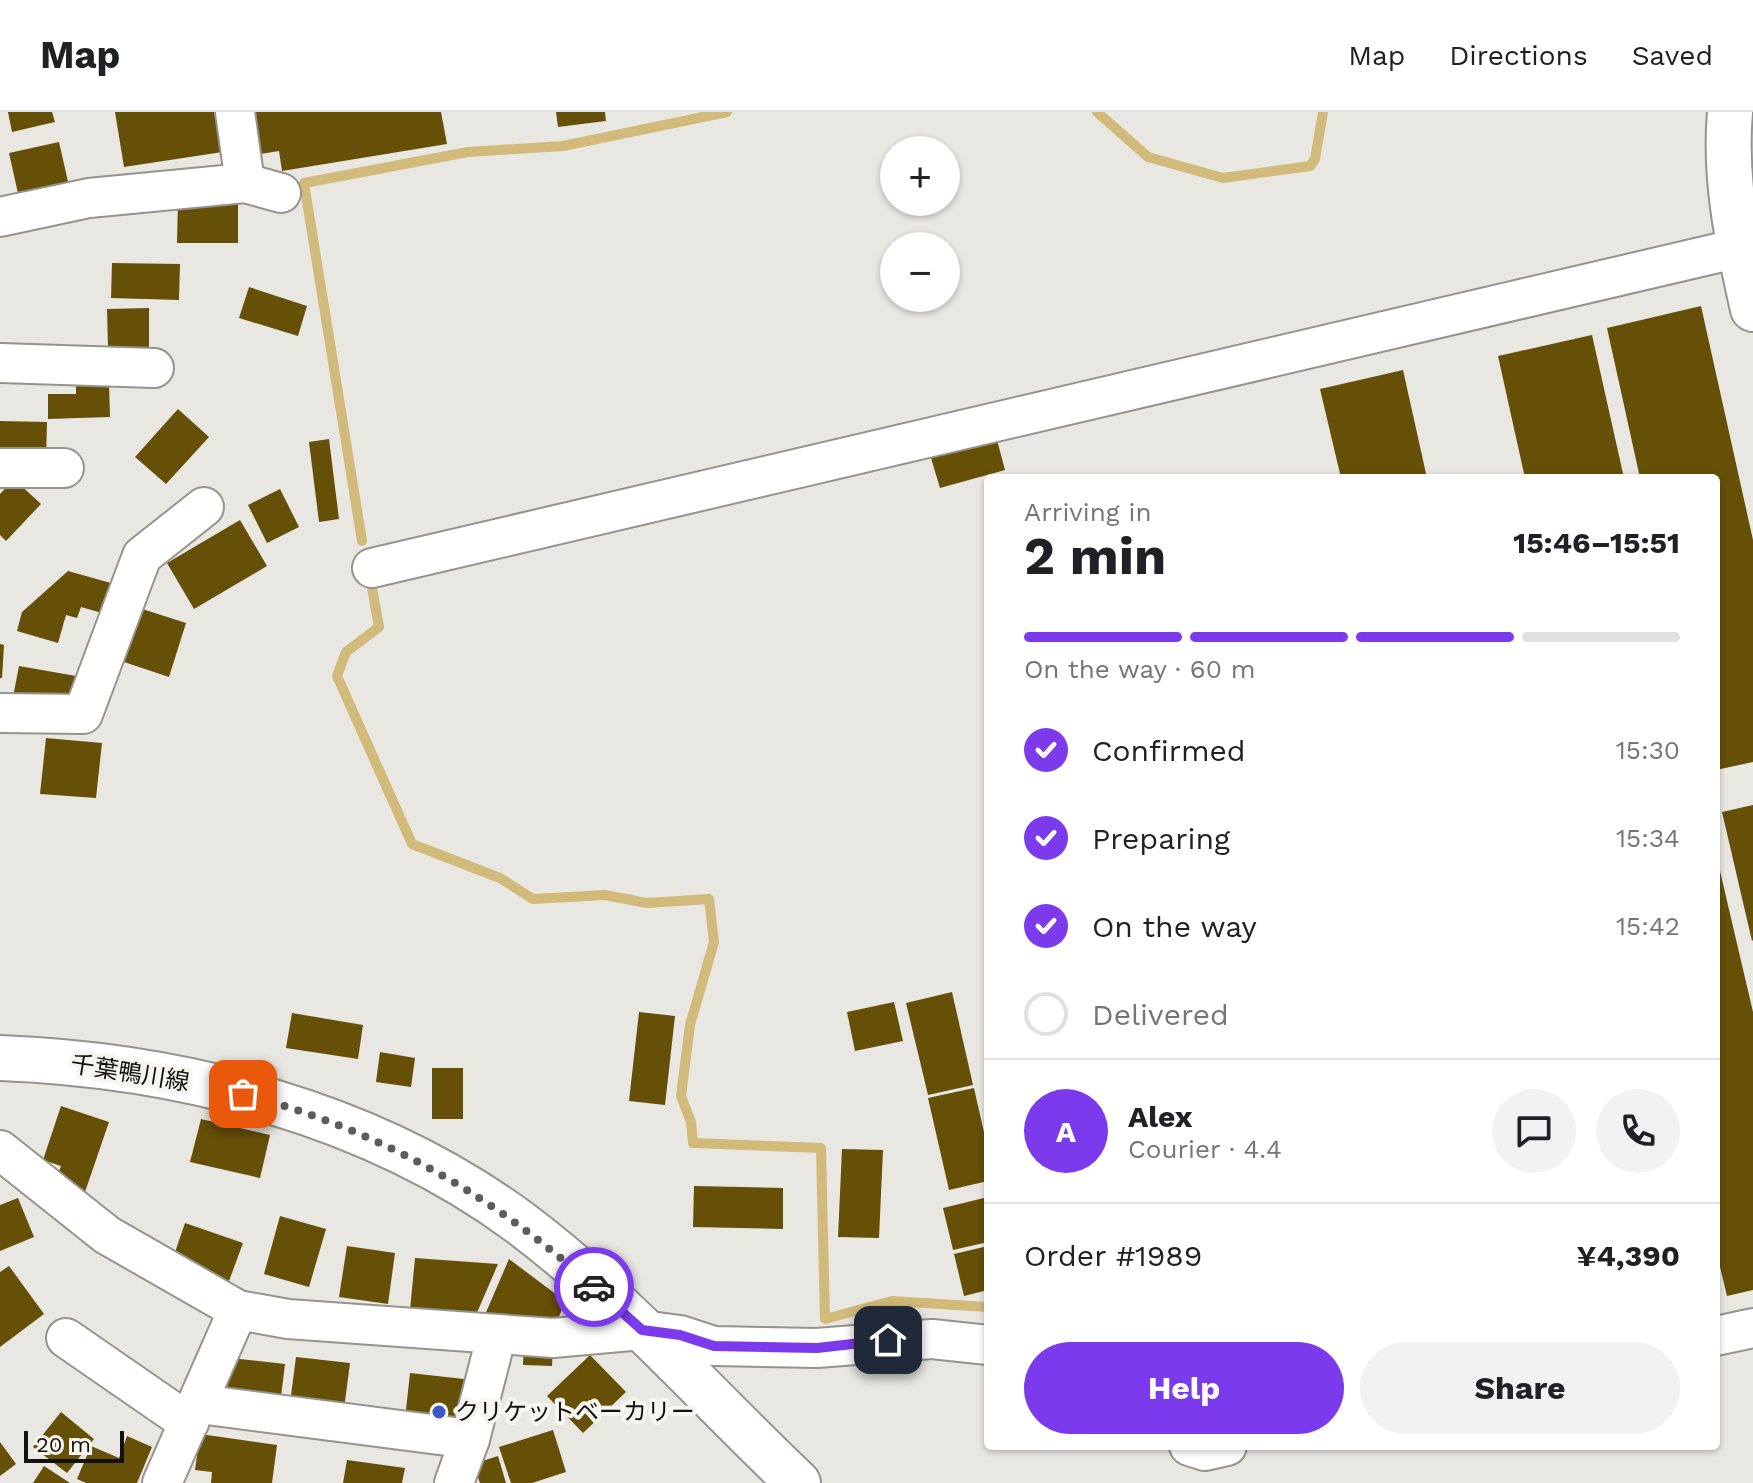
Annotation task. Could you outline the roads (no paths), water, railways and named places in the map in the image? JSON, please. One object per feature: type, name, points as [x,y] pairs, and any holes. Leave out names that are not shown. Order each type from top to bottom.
[{"type":"main road","points":[[1730,112],[1726,159],[1739,248],[1753,309]]},
{"type":"main road","name":"千葉鴨川線","points":[[0,1058],[149,1073],[226,1089],[295,1108],[376,1140],[445,1174],[519,1223],[642,1330],[798,1483]]},
{"type":"street","points":[[0,216],[89,198],[263,188],[235,112]]},
{"type":"street","points":[[372,568],[1739,248]]},
{"type":"street","points":[[0,363],[154,368]]},
{"type":"street","points":[[0,468],[64,468]]},
{"type":"street","points":[[0,713],[83,714],[142,556],[204,507]]},
{"type":"street","points":[[0,1150],[107,1235],[238,1310],[288,1319],[553,1338],[642,1330],[680,1335],[714,1346],[817,1348],[932,1339],[984,1345]]},
{"type":"street","points":[[162,1483],[238,1310]]},
{"type":"street","points":[[1720,1335],[1753,1328]]},
{"type":"street","points":[[454,1483],[470,1439],[497,1334]]},
{"type":"street","points":[[66,1338],[194,1414],[470,1439]]},
{"type":"waterway","points":[[362,541],[304,183],[468,152],[563,146],[727,112]]},
{"type":"waterway","points":[[1097,112],[1148,157],[1223,178],[1310,166],[1315,159],[1323,112]]},
{"type":"waterway","points":[[371,582],[379,627],[346,652],[337,676],[412,844],[500,878],[533,899],[605,895],[647,903],[709,899],[714,942],[690,1025],[681,1096],[691,1122],[693,1143],[821,1148],[825,1319],[892,1301],[984,1307]]},
{"type":"place","name":"クリケットベーカリー","points":[[439,1412]]}]
